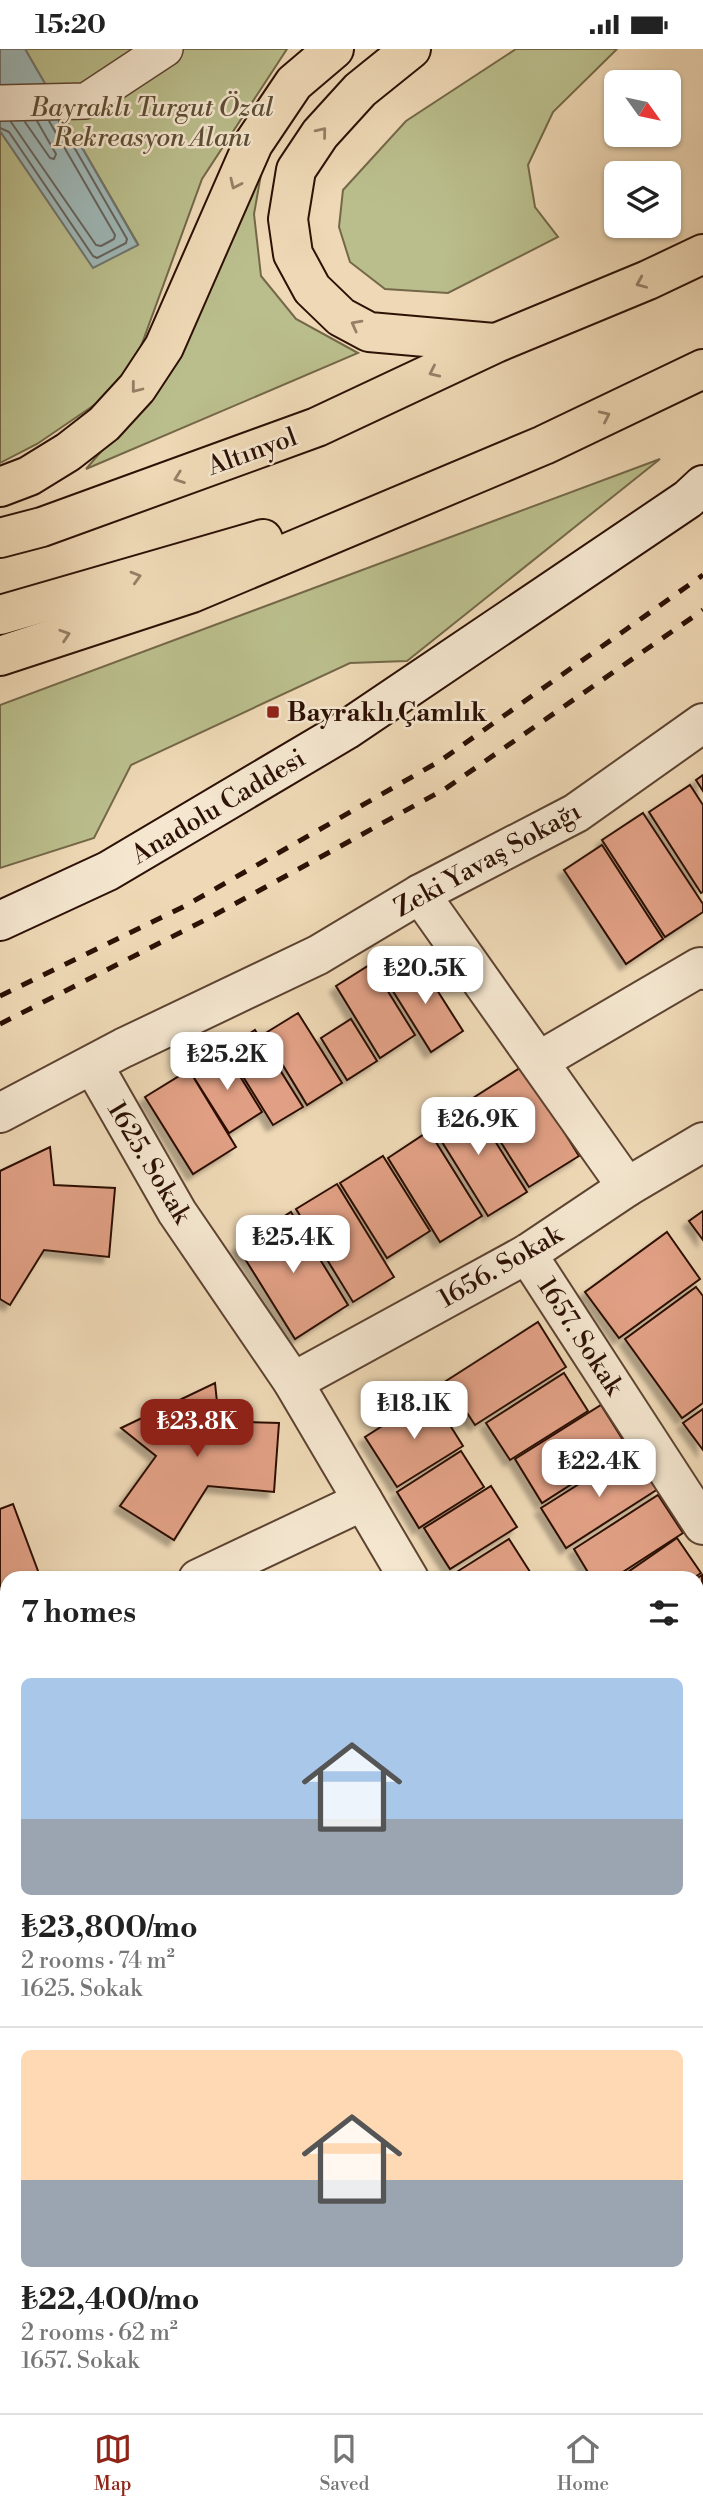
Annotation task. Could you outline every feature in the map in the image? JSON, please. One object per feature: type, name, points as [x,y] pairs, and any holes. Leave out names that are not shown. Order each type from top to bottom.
[{"type":"highway","points":[[0,487],[29,476],[68,452],[104,424],[137,388],[164,347],[253,144],[294,83],[334,49]]},
{"type":"highway","points":[[411,49],[360,90],[320,134],[296,170],[288,219],[293,254],[312,289],[341,317],[369,332],[496,343],[649,280],[703,254]]},
{"type":"highway","name":"Altınyol","points":[[0,538],[43,527],[317,427],[496,343]]},
{"type":"highway","points":[[0,656],[192,593],[544,445],[703,369]]},
{"type":"highway","points":[[0,615],[239,548],[544,445]]},
{"type":"street","points":[[0,103],[86,101],[165,49]]},
{"type":"street","name":"Anadolu Caddesi","points":[[0,921],[108,871],[346,730],[688,499],[703,485]]},
{"type":"street","name":"Zeki Yavaş Sokağı","points":[[0,1113],[123,1048],[318,955],[420,894],[576,813],[703,723]]},
{"type":"street","points":[[420,894],[627,1187]]},
{"type":"street","points":[[539,1061],[700,967],[703,970]]},
{"type":"street","name":"1625. Sokak","points":[[93,1065],[177,1212],[293,1382],[404,1571]]},
{"type":"street","name":"1656. Sokak","points":[[293,1382],[527,1254],[627,1187],[703,1142]]},
{"type":"street","name":"1657. Sokak","points":[[527,1254],[702,1521]]},
{"type":"street","points":[[215,1571],[363,1501]]},
{"type":"green space","name":"Bayraklı Turgut Özal Rekreasyon Alanı","points":[[25,49],[287,49],[202,179],[128,382],[37,444],[0,463],[0,131],[93,267],[138,244]]},
{"type":"green space","points":[[516,49],[617,49],[553,112],[528,165],[535,207],[558,237],[448,293],[385,289],[350,262],[339,227],[343,190],[406,121]]},
{"type":"green space","points":[[266,146],[254,214],[261,276],[296,319],[358,353],[86,469],[161,382]]},
{"type":"green space","points":[[660,459],[407,661],[350,663],[131,765],[94,838],[0,868],[0,705]]},
{"type":"water","points":[[0,49],[25,49],[138,245],[93,268],[0,131]]},
{"type":"building","points":[[703,775],[703,791],[696,780]]},
{"type":"building","points":[[690,785],[703,805],[701,893],[649,812]]},
{"type":"building","points":[[643,813],[703,904],[703,912],[665,937],[602,840]]},
{"type":"building","points":[[602,845],[663,939],[626,964],[564,870]]},
{"type":"building","points":[[418,960],[463,1031],[431,1052],[386,980]]},
{"type":"building","points":[[371,964],[415,1035],[380,1058],[336,986]]},
{"type":"building","points":[[298,1013],[342,1083],[307,1105],[264,1034]]},
{"type":"building","points":[[351,1019],[377,1061],[347,1080],[321,1038]]},
{"type":"building","points":[[255,1030],[303,1107],[273,1125],[226,1049]]},
{"type":"building","points":[[225,1052],[262,1112],[229,1133],[191,1073]]},
{"type":"building","points":[[523,1066],[579,1156],[529,1187],[473,1098]]},
{"type":"building","points":[[189,1070],[236,1147],[193,1174],[145,1097]]},
{"type":"building","points":[[468,1098],[527,1192],[488,1216],[429,1121]]},
{"type":"building","points":[[429,1131],[482,1216],[440,1242],[388,1158]]},
{"type":"building","points":[[50,1147],[54,1185],[115,1188],[109,1257],[44,1250],[10,1305],[0,1299],[0,1171]]},
{"type":"building","points":[[383,1156],[430,1231],[387,1258],[340,1183]]},
{"type":"building","points":[[337,1184],[394,1277],[353,1302],[296,1209]]},
{"type":"building","points":[[703,1211],[703,1240],[689,1221]]},
{"type":"building","points":[[291,1212],[348,1305],[295,1339],[237,1246]]},
{"type":"building","points":[[667,1232],[700,1279],[619,1338],[585,1292]]},
{"type":"building","points":[[696,1287],[703,1296],[703,1403],[682,1418],[625,1339]]},
{"type":"building","points":[[538,1322],[566,1367],[475,1425],[446,1381]]},
{"type":"building","points":[[564,1373],[588,1411],[510,1460],[486,1423]]},
{"type":"building","points":[[215,1383],[219,1421],[279,1423],[274,1492],[208,1486],[174,1540],[120,1506],[156,1456],[121,1428]]},
{"type":"building","points":[[431,1395],[463,1446],[397,1487],[365,1437]]},
{"type":"building","points":[[601,1405],[628,1448],[542,1503],[515,1459]]},
{"type":"building","points":[[703,1409],[703,1450],[683,1423]]},
{"type":"building","points":[[633,1450],[658,1489],[566,1548],[541,1508]]},
{"type":"building","points":[[461,1451],[484,1487],[419,1528],[397,1492]]},
{"type":"building","points":[[491,1486],[517,1527],[450,1569],[424,1528]]},
{"type":"building","points":[[658,1495],[683,1533],[624,1571],[587,1571],[574,1549]]},
{"type":"building","points":[[13,1504],[38,1571],[0,1571],[0,1509]]},
{"type":"building","points":[[677,1538],[700,1571],[630,1571]]},
{"type":"building","points":[[509,1539],[529,1571],[458,1571]]},
{"type":"railway","points":[[0,996],[185,906],[440,761],[703,575]]},
{"type":"railway","points":[[0,1024],[207,919],[445,789],[703,610]]},
{"type":"place","name":"Bayraklı Çamlık","points":[[273,712]]}]
